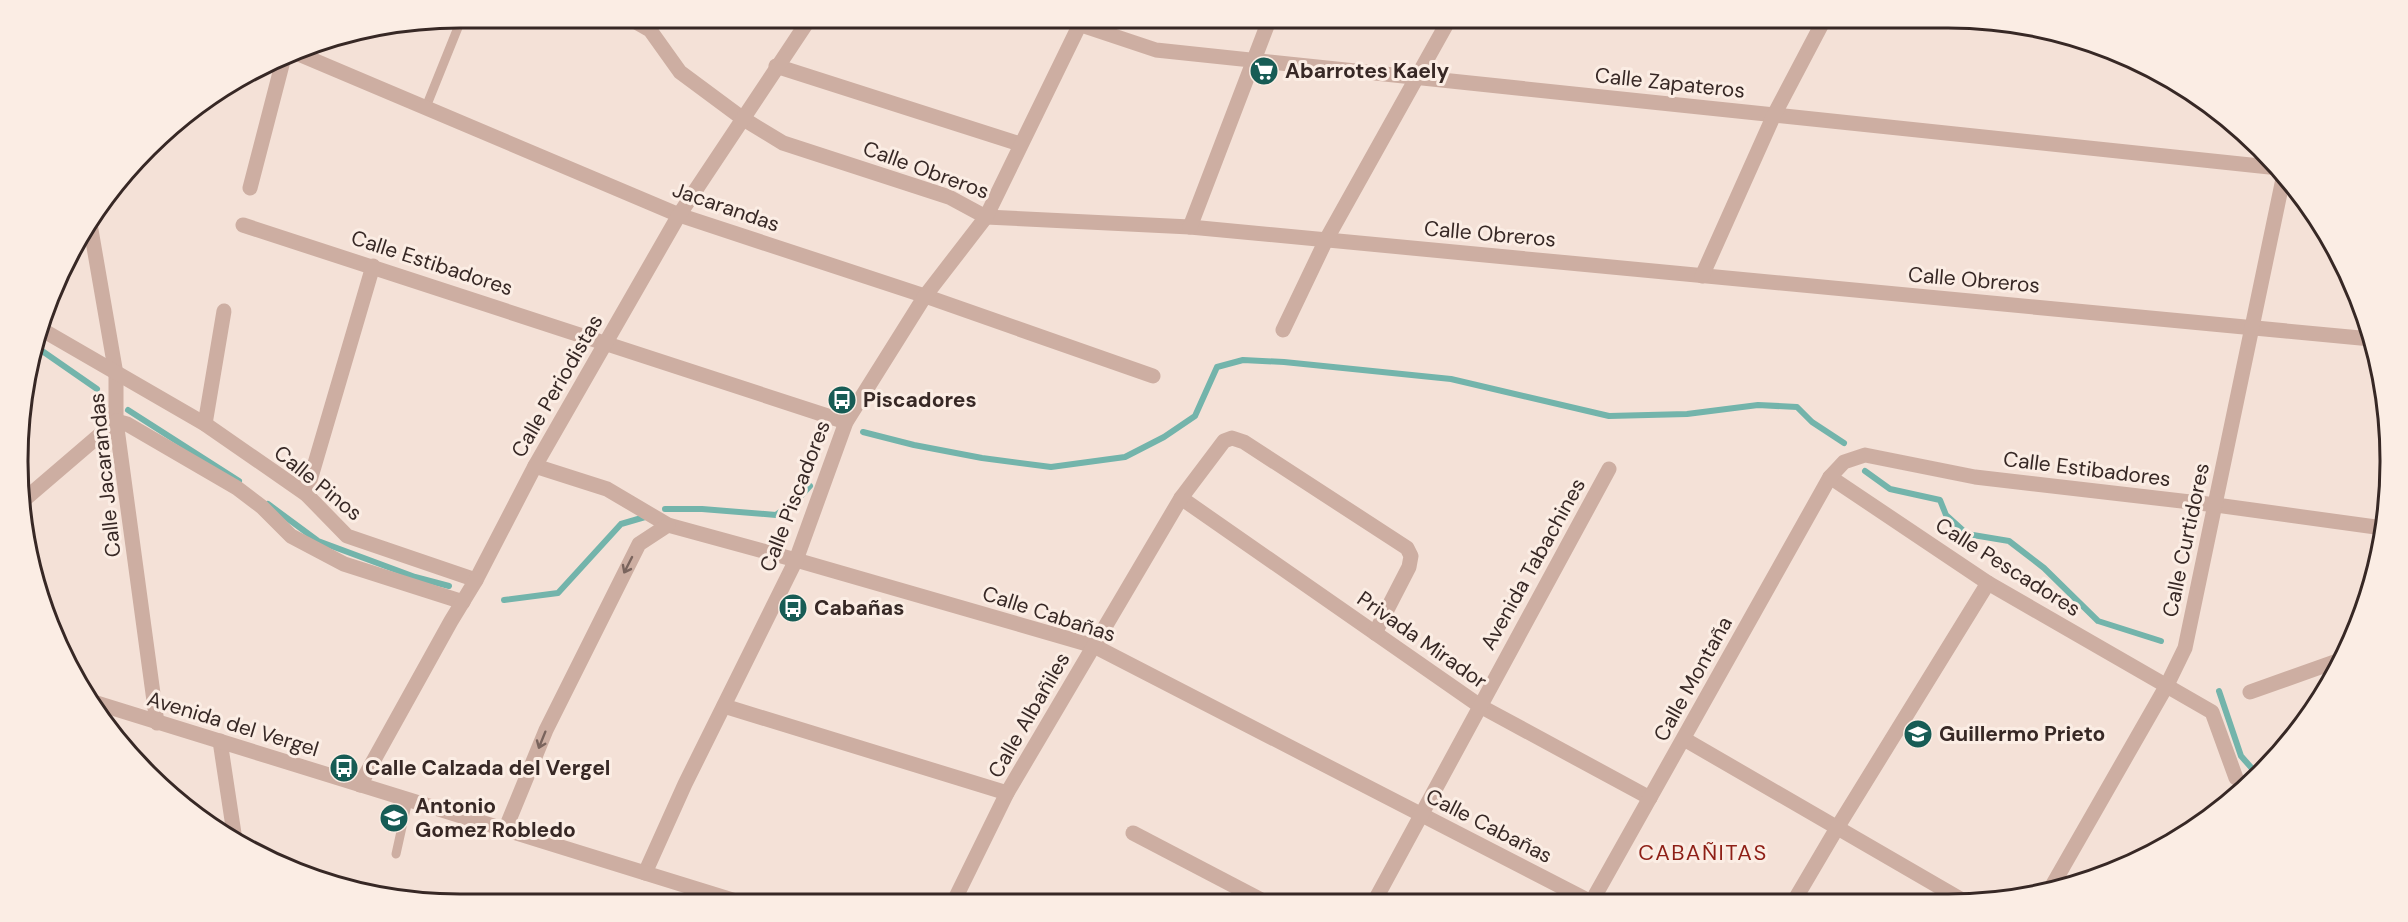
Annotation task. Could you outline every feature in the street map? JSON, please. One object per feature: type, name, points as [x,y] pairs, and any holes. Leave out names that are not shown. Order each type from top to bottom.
[{"type":"street","name":"Calle Obreros","points":[[646,28],[680,72],[742,118],[783,143],[949,197],[986,217],[1190,227],[2362,338]]},
{"type":"street","name":"Calle Periodistas","points":[[360,785],[476,580],[535,466],[679,215],[803,28]]},
{"type":"street","name":"Calle Piscadores","points":[[645,873],[685,784],[796,560],[846,422],[925,296],[986,217],[1078,28]]},
{"type":"street","name":"Calle Zapateros","points":[[1092,28],[1156,50],[2263,166]]},
{"type":"street","points":[[1190,227],[1266,28]]},
{"type":"street","points":[[1283,330],[1326,240],[1444,28]]},
{"type":"street","points":[[1702,276],[1774,115],[1820,28]]},
{"type":"street","name":"Jacarandas","points":[[306,57],[679,215],[925,296],[1153,376]]},
{"type":"street","points":[[776,66],[1020,144]]},
{"type":"street","points":[[250,188],[281,68]]},
{"type":"street","name":"Calle Curtidores","points":[[2056,880],[2167,685],[2185,648],[2281,187]]},
{"type":"street","name":"Calle Estibadores","points":[[243,225],[607,342],[846,422]]},
{"type":"street","name":"Calle Jacarandas","points":[[92,235],[116,374],[116,421],[157,723]]},
{"type":"street","points":[[306,494],[373,266]]},
{"type":"street","points":[[204,424],[224,311]]},
{"type":"street","name":"Calle Pinos","points":[[48,333],[204,424],[306,494],[347,536],[476,580]]},
{"type":"street","points":[[30,495],[116,421],[127,424],[237,488],[262,507],[291,536],[326,555],[344,564],[463,602]]},
{"type":"street","name":"Calle Albañiles","points":[[957,894],[1007,793],[1181,498],[1224,441],[1232,438],[1244,442],[1407,548],[1411,555],[1409,567],[1375,633]]},
{"type":"street","name":"Calle Estibadores","points":[[1830,477],[1844,462],[1865,455],[1975,477],[2216,505],[2374,527]]},
{"type":"street","name":"Calle Cabañas","points":[[535,466],[607,489],[668,525],[1094,646],[1576,894]]},
{"type":"street","name":"Avenida Tabachines","points":[[1378,894],[1609,469]]},
{"type":"street","name":"Calle Pescadores","points":[[1830,477],[1988,584],[2212,712],[2236,778]]},
{"type":"street","name":"Calle Montaña","points":[[1594,894],[1684,739],[1830,477]]},
{"type":"street","name":"Privada Mirador","points":[[1181,498],[1480,706],[1650,798]]},
{"type":"street","points":[[505,830],[546,730],[639,544],[668,525]]},
{"type":"street","points":[[1798,894],[1988,584]]},
{"type":"street","points":[[2250,692],[2329,664]]},
{"type":"street","points":[[724,706],[1007,793]]},
{"type":"street","name":"Avenida del Vergel","points":[[105,707],[713,894]]},
{"type":"street","points":[[1684,739],[1951,894]]},
{"type":"street","points":[[220,741],[233,829]]},
{"type":"street","points":[[1132,833],[1249,894]]},
{"type":"lane","points":[[426,107],[458,28]]},
{"type":"lane","points":[[396,854],[408,800]]},
{"type":"waterway","points":[[43,351],[97,389]]},
{"type":"waterway","points":[[863,432],[914,445],[982,458],[1051,467],[1125,457],[1164,437],[1195,416],[1217,367],[1243,360],[1451,379],[1609,416],[1687,414],[1758,405],[1797,407],[1812,422],[1844,443]]},
{"type":"waterway","points":[[128,410],[239,481]]},
{"type":"waterway","points":[[1865,471],[1890,489],[1940,500],[1946,515],[1967,534],[2009,541],[2044,568],[2098,621],[2161,641]]},
{"type":"waterway","points":[[665,509],[702,509],[776,515],[798,499],[810,486]]},
{"type":"waterway","points":[[268,504],[318,541],[415,577],[449,586]]},
{"type":"waterway","points":[[504,600],[558,593],[621,524],[645,517]]},
{"type":"waterway","points":[[2219,691],[2241,756],[2252,768]]},
{"type":"place","name":"Abarrotes Kaely","points":[[1264,71]]},
{"type":"place","name":"Piscadores","points":[[842,400]]},
{"type":"place","name":"Cabañas","points":[[793,608]]},
{"type":"place","name":"Guillermo Prieto","points":[[1918,734]]},
{"type":"place","name":"Calle Calzada del Vergel","points":[[344,768]]},
{"type":"place","name":"Antonio Gomez Robledo","points":[[394,818]]},
{"type":"district","name":"CABAÑITAS","points":[[1703,852]]}]
